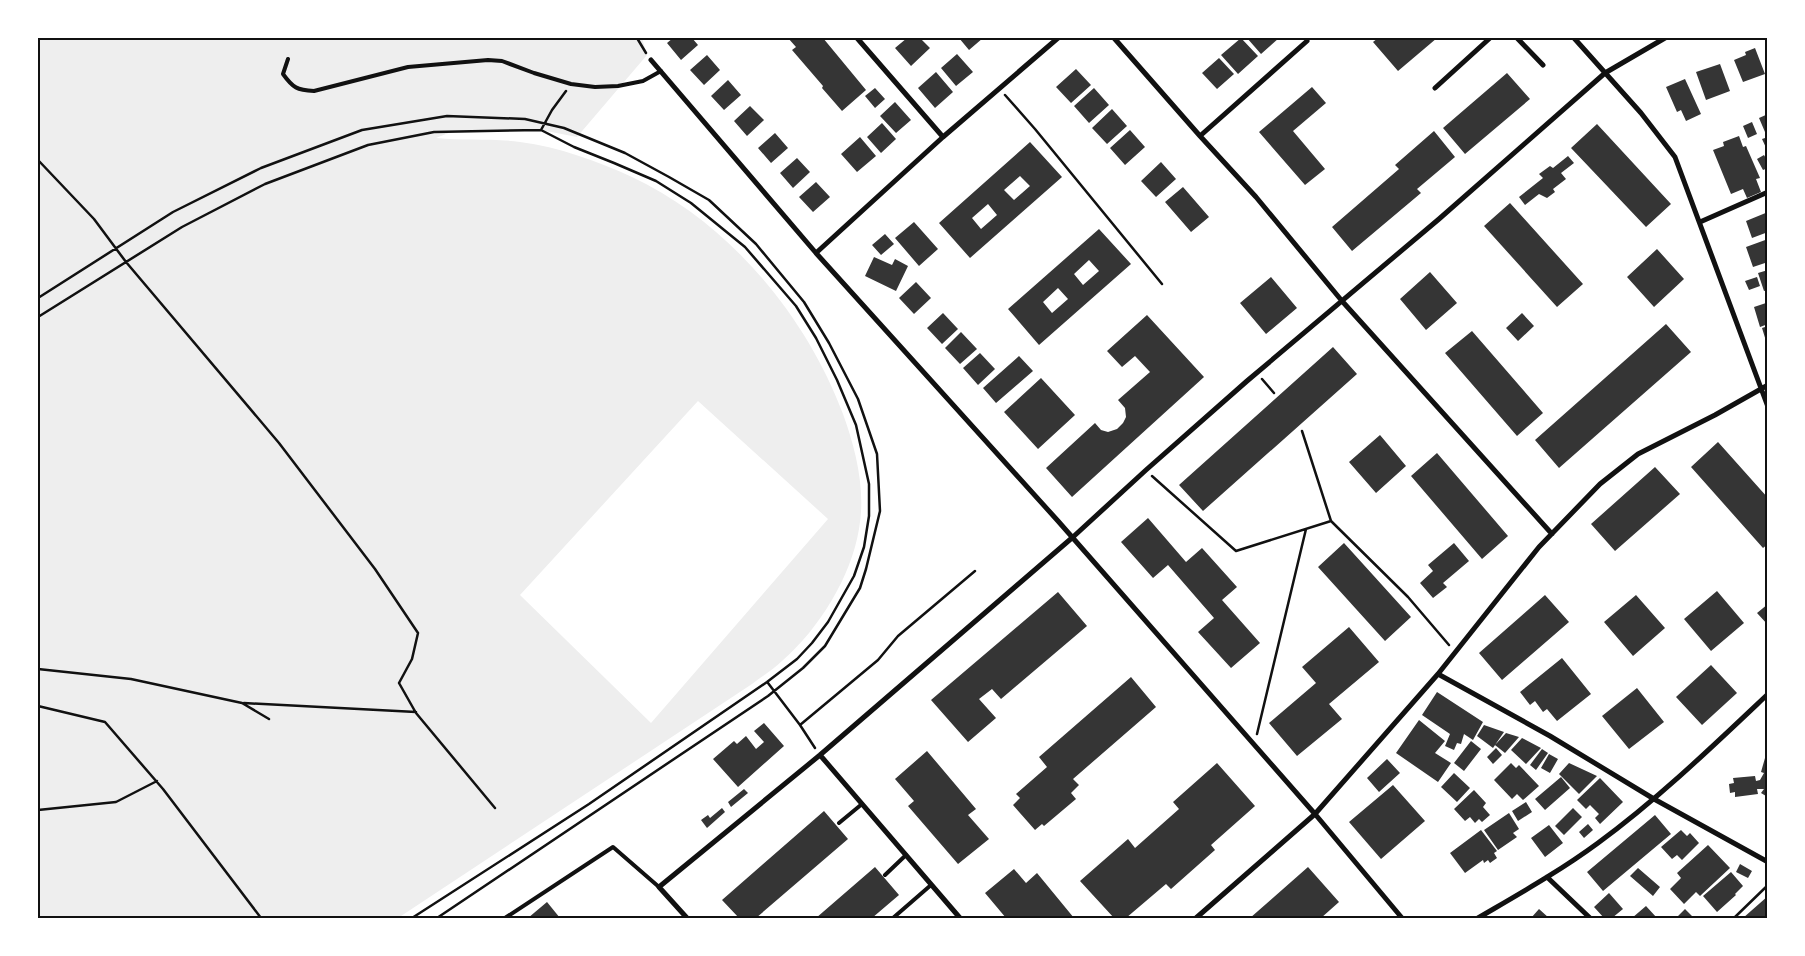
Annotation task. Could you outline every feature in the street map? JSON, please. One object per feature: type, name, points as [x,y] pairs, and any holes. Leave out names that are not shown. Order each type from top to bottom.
[{"type":"street","points":[[857,38],[943,137]]},
{"type":"street","points":[[816,253],[943,137],[1058,38]]},
{"type":"street","points":[[1114,38],[1256,197],[1342,301],[1552,534]]},
{"type":"street","points":[[1435,88],[1490,38]]},
{"type":"street","points":[[1517,38],[1543,65]]},
{"type":"street","points":[[1574,38],[1640,113],[1675,157],[1768,406]]},
{"type":"street","points":[[687,918],[659,888],[820,755],[1072,538],[1256,372],[1438,219],[1605,73],[1665,38]]},
{"type":"street","points":[[1200,136],[1306,41]]},
{"type":"street","points":[[651,60],[816,253],[1072,538],[1315,814],[1402,918]]},
{"type":"street","points":[[1700,222],[1768,192]]},
{"type":"street","points":[[1196,918],[1315,814],[1438,674],[1552,534],[1600,484],[1638,454],[1768,384]]},
{"type":"street","points":[[1438,674],[1550,736],[1654,799],[1768,862]]},
{"type":"street","points":[[1478,918],[1547,877],[1598,843],[1654,799],[1768,694]]},
{"type":"street","points":[[820,755],[960,918]]},
{"type":"street","points":[[1547,877],[1590,918]]},
{"type":"lane","points":[[288,59],[283,74],[291,85],[302,90],[314,92],[408,68],[488,60],[502,61],[571,84],[595,87],[618,86],[643,81],[661,71]]},
{"type":"lane","points":[[838,823],[862,804]]},
{"type":"lane","points":[[505,918],[612,847],[659,888]]},
{"type":"lane","points":[[885,875],[906,855]]},
{"type":"lane","points":[[894,918],[931,885]]},
{"type":"path","points":[[637,38],[651,60]]},
{"type":"path","points":[[541,130],[552,110],[571,84]]},
{"type":"path","points":[[999,89],[1035,129],[1162,284]]},
{"type":"path","points":[[38,298],[173,212],[261,168],[362,130],[447,116],[525,119],[564,128],[625,153],[709,200],[756,244],[804,302],[829,343],[858,399],[877,454],[880,511],[860,588],[825,646],[803,668],[774,691],[436,918]]},
{"type":"path","points":[[38,317],[182,227],[265,184],[368,146],[434,132],[541,130],[574,147],[614,162],[656,182],[691,203],[745,247],[796,306],[816,338],[837,380],[856,425],[869,484],[869,516],[864,547],[854,576],[828,622],[797,659],[768,682],[589,804],[412,918]]},
{"type":"path","points":[[38,160],[94,220],[126,262],[279,443],[375,569],[418,633],[412,659],[399,683],[416,712],[495,808]]},
{"type":"path","points":[[1256,372],[1274,393]]},
{"type":"path","points":[[1302,431],[1331,521],[1408,597],[1455,652]]},
{"type":"path","points":[[1146,470],[1236,551],[1331,521]]},
{"type":"path","points":[[1254,746],[1306,529]]},
{"type":"path","points":[[800,725],[878,660],[898,636],[975,571]]},
{"type":"path","points":[[38,669],[131,679],[242,703],[416,712]]},
{"type":"path","points":[[768,682],[820,755]]},
{"type":"path","points":[[242,703],[268,719]]},
{"type":"path","points":[[38,706],[105,722],[157,781],[261,918]]},
{"type":"path","points":[[38,810],[116,802],[157,781]]},
{"type":"path","points":[[1734,918],[1768,885]]},
{"type":"shaded area","points":[[38,38],[642,38],[647,55],[577,137],[541,130],[451,132],[436,138],[499,140],[535,144],[578,155],[619,171],[667,196],[700,219],[760,275],[785,307],[808,342],[827,377],[843,414],[856,456],[861,500],[859,529],[849,565],[821,618],[796,648],[752,684],[398,918],[38,918]],"holes":[[[698,401],[828,519],[651,723],[520,595]]]},
{"type":"building","points":[[673,38],[692,38],[698,45],[681,60],[667,43]]},
{"type":"building","points":[[788,38],[823,38],[866,90],[842,111],[792,50],[796,47]]},
{"type":"building","points":[[907,38],[920,38],[930,48],[911,66],[895,48]]},
{"type":"building","points":[[959,38],[983,38],[969,50]]},
{"type":"building","points":[[1241,38],[1258,56],[1238,74],[1221,55]]},
{"type":"building","points":[[1247,38],[1279,38],[1261,54]]},
{"type":"building","points":[[1378,38],[1437,38],[1398,71],[1373,42]]},
{"type":"building","points":[[1755,48],[1765,74],[1743,82],[1734,60],[1746,55],[1745,52]]},
{"type":"building","points":[[957,54],[973,72],[956,86],[941,68]]},
{"type":"building","points":[[707,55],[720,70],[704,85],[690,70]]},
{"type":"building","points":[[1219,58],[1234,74],[1217,89],[1202,73]]},
{"type":"building","points":[[1720,64],[1730,91],[1706,100],[1696,72]]},
{"type":"building","points":[[1076,69],[1091,85],[1071,103],[1056,87]]},
{"type":"building","points":[[936,72],[953,92],[935,108],[918,88]]},
{"type":"building","points":[[1507,73],[1530,99],[1465,154],[1443,128]]},
{"type":"building","points":[[1685,79],[1701,114],[1686,121],[1681,110],[1677,112],[1666,87]]},
{"type":"building","points":[[728,80],[741,95],[724,110],[711,96]]},
{"type":"building","points":[[1312,87],[1326,103],[1293,131],[1325,169],[1305,185],[1259,132]]},
{"type":"building","points":[[875,88],[885,99],[875,108],[865,96]]},
{"type":"building","points":[[1094,88],[1109,105],[1089,123],[1074,106]]},
{"type":"building","points":[[895,102],[911,120],[896,133],[880,116]]},
{"type":"building","points":[[750,106],[764,120],[747,136],[734,121]]},
{"type":"building","points":[[1112,109],[1127,126],[1107,144],[1092,128]]},
{"type":"building","points":[[1768,114],[1768,131],[1765,132],[1759,118]]},
{"type":"building","points":[[1752,122],[1757,134],[1748,138],[1743,126]]},
{"type":"building","points":[[882,123],[896,139],[881,153],[867,137]]},
{"type":"building","points":[[1597,124],[1671,204],[1646,227],[1571,148]]},
{"type":"building","points":[[1130,130],[1145,147],[1125,165],[1110,148]]},
{"type":"building","points":[[1434,131],[1455,157],[1417,189],[1421,193],[1352,251],[1332,227],[1399,169],[1395,165]]},
{"type":"building","points":[[775,133],[788,148],[771,163],[758,148]]},
{"type":"building","points":[[1739,136],[1743,147],[1746,146],[1760,178],[1756,179],[1761,192],[1747,198],[1743,189],[1731,194],[1713,150],[1724,146],[1723,142]]},
{"type":"building","points":[[860,137],[876,156],[857,172],[841,154]]},
{"type":"building","points":[[1768,137],[1768,152],[1762,139]]},
{"type":"building","points":[[1030,142],[1062,177],[970,258],[939,223]],"holes":[[[1020,176],[1030,186],[1014,200],[1004,190]],[[988,204],[997,215],[981,229],[972,218]]]},
{"type":"building","points":[[1764,155],[1768,162],[1768,168],[1763,170],[1757,159]]},
{"type":"building","points":[[1568,156],[1574,163],[1561,173],[1566,179],[1553,189],[1555,192],[1547,198],[1539,194],[1525,205],[1519,197],[1543,178],[1539,174],[1550,166],[1553,168]]},
{"type":"building","points":[[797,158],[810,172],[793,188],[780,173]]},
{"type":"building","points":[[1161,162],[1176,179],[1156,197],[1141,181]]},
{"type":"building","points":[[816,182],[830,197],[813,212],[799,197]]},
{"type":"building","points":[[1183,187],[1209,217],[1191,232],[1165,202]]},
{"type":"building","points":[[1510,203],[1583,284],[1557,307],[1484,226]]},
{"type":"building","points":[[1768,212],[1768,232],[1752,238],[1746,221]]},
{"type":"building","points":[[914,222],[938,249],[919,266],[895,238]]},
{"type":"building","points":[[1099,229],[1131,264],[1039,345],[1008,309]],"holes":[[[1089,260],[1099,271],[1083,285],[1074,274]],[[1058,288],[1068,299],[1052,313],[1043,302]]]},
{"type":"building","points":[[885,234],[894,244],[881,255],[872,245]]},
{"type":"building","points":[[1768,239],[1768,262],[1753,267],[1746,247]]},
{"type":"building","points":[[1657,249],[1684,279],[1654,307],[1627,277]]},
{"type":"building","points":[[874,257],[892,265],[895,259],[908,266],[896,291],[865,276]]},
{"type":"building","points":[[1768,270],[1768,290],[1764,291],[1758,273]]},
{"type":"building","points":[[1430,272],[1457,303],[1426,330],[1400,299]]},
{"type":"building","points":[[1271,277],[1297,308],[1266,334],[1240,303]]},
{"type":"building","points":[[1757,277],[1760,286],[1749,290],[1745,281]]},
{"type":"building","points":[[916,282],[931,298],[914,314],[899,298]]},
{"type":"building","points":[[1766,303],[1768,308],[1768,324],[1760,327],[1754,307]]},
{"type":"building","points":[[943,313],[958,329],[942,344],[927,328]]},
{"type":"building","points":[[1522,313],[1534,326],[1518,341],[1506,328]]},
{"type":"building","points":[[1147,315],[1204,377],[1072,497],[1046,468],[1095,423],[1101,430],[1108,432],[1117,429],[1123,423],[1126,417],[1125,408],[1118,400],[1150,372],[1135,356],[1122,367],[1107,351]]},
{"type":"building","points":[[1666,324],[1691,352],[1559,468],[1535,440]]},
{"type":"building","points":[[1768,326],[1768,340],[1766,341],[1762,328]]},
{"type":"building","points":[[1472,331],[1543,413],[1517,436],[1445,353]]},
{"type":"building","points":[[961,332],[977,349],[960,364],[945,348]]},
{"type":"building","points":[[1333,347],[1357,374],[1203,511],[1179,485]]},
{"type":"building","points":[[980,353],[995,369],[978,385],[963,368]]},
{"type":"building","points":[[1019,356],[1033,371],[996,403],[983,388]]},
{"type":"building","points":[[1041,378],[1075,415],[1038,449],[1004,412]]},
{"type":"building","points":[[1380,435],[1406,466],[1376,493],[1349,462]]},
{"type":"building","points":[[1718,442],[1768,498],[1768,544],[1763,548],[1691,467]]},
{"type":"building","points":[[1437,453],[1508,536],[1482,559],[1411,476]]},
{"type":"building","points":[[1655,467],[1680,494],[1615,551],[1591,524]]},
{"type":"building","points":[[1148,518],[1186,562],[1202,548],[1237,587],[1222,600],[1260,643],[1231,668],[1198,632],[1214,618],[1168,565],[1153,578],[1121,542]]},
{"type":"building","points":[[1344,543],[1411,617],[1385,641],[1318,567]]},
{"type":"building","points":[[1454,543],[1469,561],[1443,583],[1447,587],[1433,598],[1420,583],[1433,571],[1428,565]]},
{"type":"building","points":[[1717,591],[1744,623],[1711,651],[1684,619]]},
{"type":"building","points":[[1058,592],[1087,626],[1001,699],[992,689],[979,699],[996,718],[968,742],[931,700]]},
{"type":"building","points":[[1545,595],[1569,622],[1502,680],[1479,653]]},
{"type":"building","points":[[1636,595],[1665,628],[1633,656],[1604,622]]},
{"type":"building","points":[[1768,604],[1768,625],[1757,613]]},
{"type":"building","points":[[1349,627],[1379,662],[1329,704],[1342,719],[1297,756],[1269,723],[1316,683],[1302,667]]},
{"type":"building","points":[[1562,658],[1591,694],[1557,721],[1547,709],[1543,712],[1535,701],[1530,705],[1520,692]]},
{"type":"building","points":[[1711,665],[1737,693],[1702,725],[1676,697]]},
{"type":"building","points":[[1131,677],[1156,707],[1073,779],[1079,785],[1071,793],[1076,799],[1044,826],[1042,824],[1035,830],[1013,805],[1020,798],[1016,794],[1047,767],[1039,757]]},
{"type":"building","points":[[1637,688],[1664,722],[1629,749],[1602,716]]},
{"type":"building","points":[[1437,692],[1483,722],[1473,740],[1464,734],[1461,744],[1457,743],[1454,750],[1445,746],[1450,734],[1422,715]]},
{"type":"building","points":[[1419,720],[1445,741],[1435,753],[1451,763],[1438,782],[1396,753]]},
{"type":"building","points":[[764,723],[784,746],[738,787],[713,759],[734,741],[737,744],[746,736],[756,749],[764,742],[754,731]]},
{"type":"building","points":[[1484,725],[1504,732],[1493,748],[1477,736]]},
{"type":"building","points":[[1506,733],[1519,737],[1505,753],[1495,745]]},
{"type":"building","points":[[1522,738],[1541,748],[1526,764],[1511,750]]},
{"type":"building","points":[[1471,741],[1481,749],[1464,771],[1454,763]]},
{"type":"building","points":[[1496,748],[1502,755],[1493,764],[1487,757]]},
{"type":"building","points":[[1542,749],[1548,753],[1536,770],[1530,765]]},
{"type":"building","points":[[927,751],[976,809],[968,815],[989,839],[958,864],[908,806],[914,801],[895,779]]},
{"type":"building","points":[[1767,751],[1768,793],[1766,796],[1761,793],[1764,789],[1757,789],[1758,794],[1735,797],[1735,792],[1730,793],[1729,784],[1734,783],[1733,778],[1755,776],[1756,781],[1760,780],[1764,773],[1761,772]]},
{"type":"building","points":[[1549,754],[1558,759],[1550,773],[1541,768]]},
{"type":"building","points":[[1387,759],[1400,773],[1379,792],[1367,778]]},
{"type":"building","points":[[1217,763],[1255,806],[1211,845],[1215,850],[1171,889],[1166,884],[1126,918],[1114,918],[1080,881],[1128,839],[1135,848],[1179,809],[1173,802]]},
{"type":"building","points":[[1511,763],[1516,768],[1519,765],[1539,786],[1523,800],[1517,794],[1512,799],[1494,780]]},
{"type":"building","points":[[1569,763],[1597,776],[1579,794],[1559,774]]},
{"type":"building","points":[[1454,773],[1470,788],[1457,802],[1441,787]]},
{"type":"building","points":[[1561,777],[1570,788],[1545,810],[1535,799]]},
{"type":"building","points":[[1600,778],[1623,802],[1600,824],[1595,818],[1599,814],[1590,805],[1586,809],[1577,800]]},
{"type":"building","points":[[1393,785],[1425,821],[1381,859],[1349,822]]},
{"type":"building","points":[[744,789],[748,793],[731,807],[728,802]]},
{"type":"building","points":[[1474,790],[1486,803],[1483,807],[1490,815],[1482,822],[1479,819],[1475,823],[1470,817],[1465,821],[1454,809]]},
{"type":"building","points":[[1526,802],[1532,812],[1518,821],[1512,811]]},
{"type":"building","points":[[722,808],[725,812],[707,828],[701,820],[708,815],[710,818]]},
{"type":"building","points":[[1573,808],[1582,817],[1564,835],[1555,826]]},
{"type":"building","points":[[824,811],[848,839],[756,918],[739,918],[722,900]]},
{"type":"building","points":[[1509,813],[1519,829],[1513,833],[1517,837],[1498,850],[1484,830]]},
{"type":"building","points":[[1655,815],[1671,834],[1603,891],[1587,872]]},
{"type":"building","points":[[1588,824],[1593,830],[1584,838],[1579,832]]},
{"type":"building","points":[[1549,825],[1563,843],[1545,857],[1531,838]]},
{"type":"building","points":[[1481,830],[1497,851],[1494,853],[1497,858],[1490,863],[1488,860],[1484,863],[1483,860],[1465,873],[1450,853]]},
{"type":"building","points":[[1681,830],[1687,836],[1690,833],[1699,843],[1682,860],[1677,855],[1672,859],[1661,847]]},
{"type":"building","points":[[1708,845],[1730,868],[1700,896],[1696,892],[1684,904],[1670,889],[1681,878],[1677,873]]},
{"type":"building","points":[[1740,864],[1752,871],[1748,878],[1736,872]]},
{"type":"building","points":[[875,867],[899,895],[872,918],[816,918]]},
{"type":"building","points":[[1308,867],[1339,902],[1321,918],[1250,918]]},
{"type":"building","points":[[1638,868],[1660,887],[1653,896],[1630,876]]},
{"type":"building","points":[[1014,869],[1026,883],[1037,873],[1074,918],[1006,918],[985,893]]},
{"type":"building","points":[[1731,872],[1743,886],[1717,912],[1703,896]]},
{"type":"building","points":[[1609,893],[1623,909],[1612,918],[1604,918],[1594,907]]},
{"type":"building","points":[[1768,896],[1768,918],[1743,918]]},
{"type":"building","points":[[547,902],[560,918],[528,918]]},
{"type":"building","points":[[1646,906],[1657,918],[1632,918]]},
{"type":"building","points":[[1539,909],[1549,918],[1531,918]]},
{"type":"building","points":[[1685,909],[1692,916],[1690,918],[1676,918]]}]
